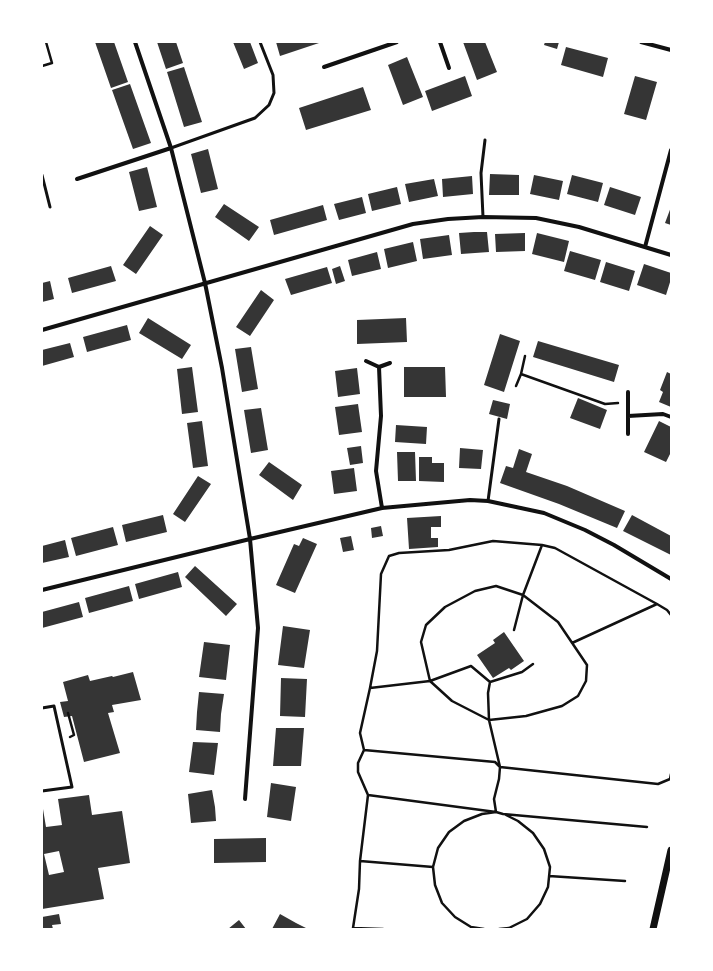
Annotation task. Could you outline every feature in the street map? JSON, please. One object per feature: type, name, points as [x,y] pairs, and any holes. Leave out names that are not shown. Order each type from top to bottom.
[{"type":"street","points":[[135,42],[171,148],[205,283],[222,368],[250,539],[258,628],[245,800]]},
{"type":"street","points":[[324,67],[397,42]]},
{"type":"street","points":[[440,42],[449,68]]},
{"type":"street","points":[[642,42],[671,50]]},
{"type":"street","points":[[77,179],[171,148]]},
{"type":"street","points":[[645,247],[671,150]]},
{"type":"street","points":[[42,330],[414,224],[448,219],[483,217],[536,218],[579,227],[671,256]]},
{"type":"street","points":[[366,361],[379,367],[390,363]]},
{"type":"street","points":[[379,367],[381,416],[376,471],[382,508]]},
{"type":"street","points":[[628,392],[628,434]]},
{"type":"street","points":[[628,416],[663,414],[671,417]]},
{"type":"street","points":[[42,590],[382,508],[470,500],[488,501],[544,513],[585,530],[614,545],[671,579]]},
{"type":"street","points":[[653,929],[669,867],[671,850]]},
{"type":"lane","points":[[171,148],[255,118],[269,105],[274,93],[273,75],[260,42]]},
{"type":"lane","points":[[483,217],[481,173],[485,140]]},
{"type":"lane","points":[[42,175],[50,207]]},
{"type":"lane","points":[[488,501],[499,419]]},
{"type":"lane","points":[[42,708],[54,706],[72,787],[42,791]]},
{"type":"path","points":[[42,66],[52,63],[46,42]]},
{"type":"path","points":[[516,386],[521,374],[525,356]]},
{"type":"path","points":[[521,374],[605,404],[620,402],[628,404]]},
{"type":"path","points":[[383,929],[352,928],[359,889],[360,861],[368,795],[358,772],[358,763],[364,750],[360,733],[377,651],[381,574],[389,556],[399,553],[449,550],[494,541],[542,545],[555,548],[658,604],[667,610],[671,615]]},
{"type":"path","points":[[514,630],[523,595],[542,545]]},
{"type":"path","points":[[496,586],[523,595],[558,622],[587,665],[586,681],[578,696],[562,706],[526,716],[489,720],[452,700],[430,681],[421,642],[426,625],[445,607],[475,591],[496,586]]},
{"type":"path","points":[[572,643],[658,604]]},
{"type":"path","points":[[490,682],[522,672],[534,664]]},
{"type":"path","points":[[370,688],[430,681],[471,666],[490,682]]},
{"type":"path","points":[[490,682],[488,693],[489,720],[500,767],[499,779],[494,799],[496,812]]},
{"type":"path","points":[[364,750],[495,762],[500,767],[658,784],[670,779],[671,774]]},
{"type":"path","points":[[368,795],[503,814],[648,826]]},
{"type":"path","points":[[484,929],[471,926],[455,917],[442,903],[435,885],[434,866],[438,848],[449,832],[464,821],[482,814],[496,812]]},
{"type":"path","points":[[499,929],[510,928],[527,918],[536,909],[548,887],[550,867],[544,849],[533,833],[518,822],[503,814]]},
{"type":"path","points":[[360,861],[434,866]]},
{"type":"path","points":[[549,876],[625,882]]},
{"type":"building","points":[[95,42],[114,42],[128,82],[111,88]]},
{"type":"building","points":[[157,42],[176,42],[183,63],[166,69]]},
{"type":"building","points":[[233,42],[250,42],[258,63],[244,69]]},
{"type":"building","points":[[276,42],[322,42],[280,56]]},
{"type":"building","points":[[463,42],[485,42],[497,72],[477,80]]},
{"type":"building","points":[[545,42],[559,42],[557,49],[544,45]]},
{"type":"building","points":[[566,47],[608,58],[603,77],[561,65]]},
{"type":"building","points":[[407,57],[423,97],[403,105],[388,65]]},
{"type":"building","points":[[184,67],[202,122],[184,127],[167,72]]},
{"type":"building","points":[[465,76],[472,96],[432,111],[425,91]]},
{"type":"building","points":[[635,76],[657,82],[646,120],[624,114]]},
{"type":"building","points":[[130,84],[151,143],[133,149],[112,90]]},
{"type":"building","points":[[363,87],[371,110],[306,130],[299,108]]},
{"type":"building","points":[[208,149],[218,189],[201,193],[191,154]]},
{"type":"building","points":[[147,167],[157,207],[139,211],[129,172]]},
{"type":"building","points":[[490,174],[519,175],[519,195],[489,195]]},
{"type":"building","points":[[534,175],[563,181],[559,200],[530,194]]},
{"type":"building","points":[[572,175],[603,183],[598,202],[567,194]]},
{"type":"building","points":[[472,176],[473,194],[443,197],[442,179]]},
{"type":"building","points":[[434,179],[438,196],[409,202],[405,184]]},
{"type":"building","points":[[397,187],[401,204],[372,211],[368,194]]},
{"type":"building","points":[[610,187],[641,197],[635,215],[604,205]]},
{"type":"building","points":[[362,197],[366,213],[339,220],[334,204]]},
{"type":"building","points":[[224,204],[259,227],[249,241],[215,217]]},
{"type":"building","points":[[323,205],[327,220],[274,235],[270,220]]},
{"type":"building","points":[[671,207],[671,225],[665,223]]},
{"type":"building","points":[[150,226],[163,235],[136,274],[123,265]]},
{"type":"building","points":[[487,232],[489,252],[461,254],[459,233]]},
{"type":"building","points":[[525,233],[525,251],[496,252],[495,234]]},
{"type":"building","points":[[537,233],[569,241],[564,262],[532,254]]},
{"type":"building","points":[[449,235],[452,255],[423,259],[420,239]]},
{"type":"building","points":[[413,242],[417,261],[388,268],[384,249]]},
{"type":"building","points":[[570,251],[601,260],[595,280],[564,271]]},
{"type":"building","points":[[377,252],[381,269],[352,276],[348,260]]},
{"type":"building","points":[[606,262],[635,271],[629,291],[600,282]]},
{"type":"building","points":[[644,264],[671,273],[671,279],[666,295],[637,285]]},
{"type":"building","points":[[111,266],[116,281],[72,293],[68,278]]},
{"type":"building","points":[[340,266],[345,281],[336,284],[332,269]]},
{"type":"building","points":[[327,267],[332,283],[291,295],[285,279]]},
{"type":"building","points":[[50,281],[54,299],[42,302],[42,283]]},
{"type":"building","points":[[261,290],[274,300],[250,336],[236,327]]},
{"type":"building","points":[[148,318],[191,345],[182,359],[139,333]]},
{"type":"building","points":[[406,318],[407,342],[357,344],[357,320]]},
{"type":"building","points":[[127,325],[131,340],[87,352],[83,337]]},
{"type":"building","points":[[500,334],[520,341],[504,392],[484,385]]},
{"type":"building","points":[[538,341],[619,365],[614,382],[533,357]]},
{"type":"building","points":[[70,343],[74,357],[42,366],[42,350]]},
{"type":"building","points":[[251,347],[258,389],[242,392],[235,349]]},
{"type":"building","points":[[192,367],[198,412],[182,414],[177,369]]},
{"type":"building","points":[[404,367],[445,367],[446,397],[404,397]]},
{"type":"building","points":[[357,368],[360,394],[338,397],[335,371]]},
{"type":"building","points":[[667,372],[671,374],[671,407],[659,402],[663,392],[660,390]]},
{"type":"building","points":[[578,398],[607,410],[600,429],[570,418]]},
{"type":"building","points":[[493,400],[510,404],[507,419],[489,414]]},
{"type":"building","points":[[358,404],[362,432],[339,435],[335,407]]},
{"type":"building","points":[[261,408],[268,450],[251,453],[244,410]]},
{"type":"building","points":[[202,421],[208,466],[193,468],[187,423]]},
{"type":"building","points":[[659,421],[671,427],[671,452],[666,462],[644,452]]},
{"type":"building","points":[[396,425],[427,427],[426,444],[395,442]]},
{"type":"building","points":[[361,446],[363,463],[350,465],[347,448]]},
{"type":"building","points":[[460,448],[483,450],[481,469],[459,468]]},
{"type":"building","points":[[519,449],[532,454],[526,472],[567,486],[625,511],[617,528],[559,504],[500,483],[506,466],[513,468]]},
{"type":"building","points":[[397,452],[415,452],[416,481],[398,481]]},
{"type":"building","points":[[419,457],[432,457],[432,463],[444,463],[444,482],[419,481]]},
{"type":"building","points":[[269,462],[302,485],[293,500],[259,475]]},
{"type":"building","points":[[354,468],[357,491],[334,494],[331,471]]},
{"type":"building","points":[[198,476],[211,484],[185,522],[173,514]]},
{"type":"building","points":[[163,515],[167,532],[126,542],[122,525]]},
{"type":"building","points":[[632,515],[671,536],[671,555],[623,531]]},
{"type":"building","points":[[441,516],[441,527],[431,527],[431,538],[438,538],[438,547],[409,549],[407,518]]},
{"type":"building","points":[[381,526],[383,536],[372,538],[371,528]]},
{"type":"building","points":[[113,527],[118,545],[76,556],[71,538]]},
{"type":"building","points":[[351,536],[354,550],[343,552],[340,538]]},
{"type":"building","points":[[303,538],[317,544],[295,593],[276,585],[294,544],[299,546]]},
{"type":"building","points":[[65,540],[69,557],[42,563],[42,546]]},
{"type":"building","points":[[195,566],[237,604],[226,616],[185,577]]},
{"type":"building","points":[[178,572],[182,587],[139,599],[135,584]]},
{"type":"building","points":[[129,586],[133,601],[89,613],[85,598]]},
{"type":"building","points":[[79,602],[83,617],[42,628],[42,612]]},
{"type":"building","points":[[283,626],[310,630],[304,668],[278,665]]},
{"type":"building","points":[[504,632],[524,661],[511,670],[509,668],[493,678],[477,655],[495,643],[493,640]]},
{"type":"building","points":[[204,642],[230,645],[226,680],[199,677]]},
{"type":"building","points":[[133,672],[141,700],[112,705],[114,712],[108,713],[120,753],[84,762],[72,716],[64,717],[60,702],[68,701],[63,682],[88,675],[90,681]]},
{"type":"building","points":[[281,678],[307,679],[305,717],[280,716]]},
{"type":"building","points":[[199,692],[224,694],[220,732],[196,730]]},
{"type":"building","points":[[276,728],[304,728],[301,766],[273,766]]},
{"type":"building","points":[[193,742],[218,743],[214,775],[189,772]]},
{"type":"building","points":[[271,783],[296,787],[291,821],[267,817]]},
{"type":"building","points":[[212,790],[216,821],[191,823],[188,794]]},
{"type":"building","points":[[89,795],[92,815],[122,811],[130,863],[98,868],[104,899],[42,909],[42,809],[46,827],[62,825],[58,799]],"holes":[[[59,851],[64,872],[49,875],[44,854]]]},
{"type":"building","points":[[266,838],[266,862],[214,863],[214,839]]},
{"type":"building","points":[[59,914],[61,924],[52,925],[53,929],[42,929],[42,917]]},
{"type":"building","points":[[280,914],[296,923],[308,929],[272,929]]},
{"type":"building","points":[[239,920],[246,929],[228,929]]}]
